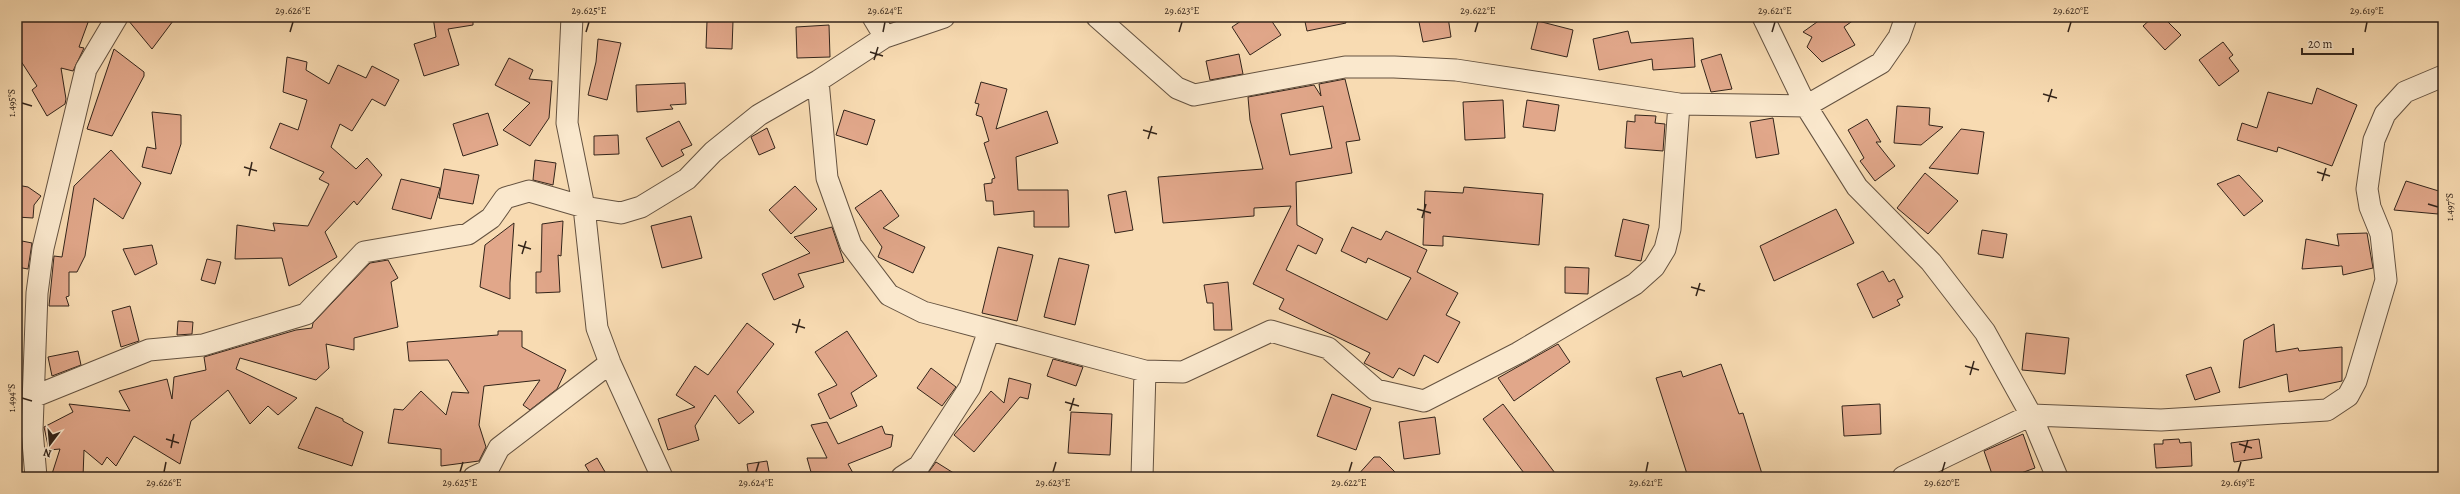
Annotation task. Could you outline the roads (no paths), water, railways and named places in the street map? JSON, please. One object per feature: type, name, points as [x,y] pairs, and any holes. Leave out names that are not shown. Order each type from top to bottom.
[{"type":"street","points":[[36,477],[32,430],[33,397],[37,293],[43,248],[86,69],[108,28],[117,17]]},
{"type":"street","points":[[572,17],[567,123],[584,207],[597,328],[610,363],[662,477]]},
{"type":"street","points":[[872,17],[885,38]]},
{"type":"street","points":[[33,397],[149,350],[203,345],[306,314],[364,252],[468,234],[491,218],[505,198],[529,192],[584,207],[621,213],[642,207],[687,179],[713,152],[759,114],[818,82],[885,38],[944,17]]},
{"type":"street","points":[[1097,17],[1177,88],[1194,95],[1345,67],[1456,70],[1678,104],[1806,106],[1881,63],[1899,37],[1906,17]]},
{"type":"street","points":[[1763,17],[1806,106],[1857,187],[1931,262],[1985,332],[2031,415],[2057,477]]},
{"type":"street","points":[[1903,477],[2031,415],[2161,420],[2327,410],[2348,396],[2356,381],[2386,280],[2381,234],[2370,207],[2367,189],[2374,140],[2385,114],[2405,92],[2443,76]]},
{"type":"street","points":[[818,82],[827,178],[851,245],[889,295],[923,312],[1144,371],[1183,372],[1271,331],[1328,348],[1376,390],[1424,401],[1518,353],[1635,284],[1654,267],[1665,249],[1670,228],[1678,104]]},
{"type":"street","points":[[902,477],[919,466],[970,387],[989,330]]},
{"type":"street","points":[[474,477],[487,471],[499,448],[610,363]]},
{"type":"street","points":[[1142,477],[1144,371]]}]
